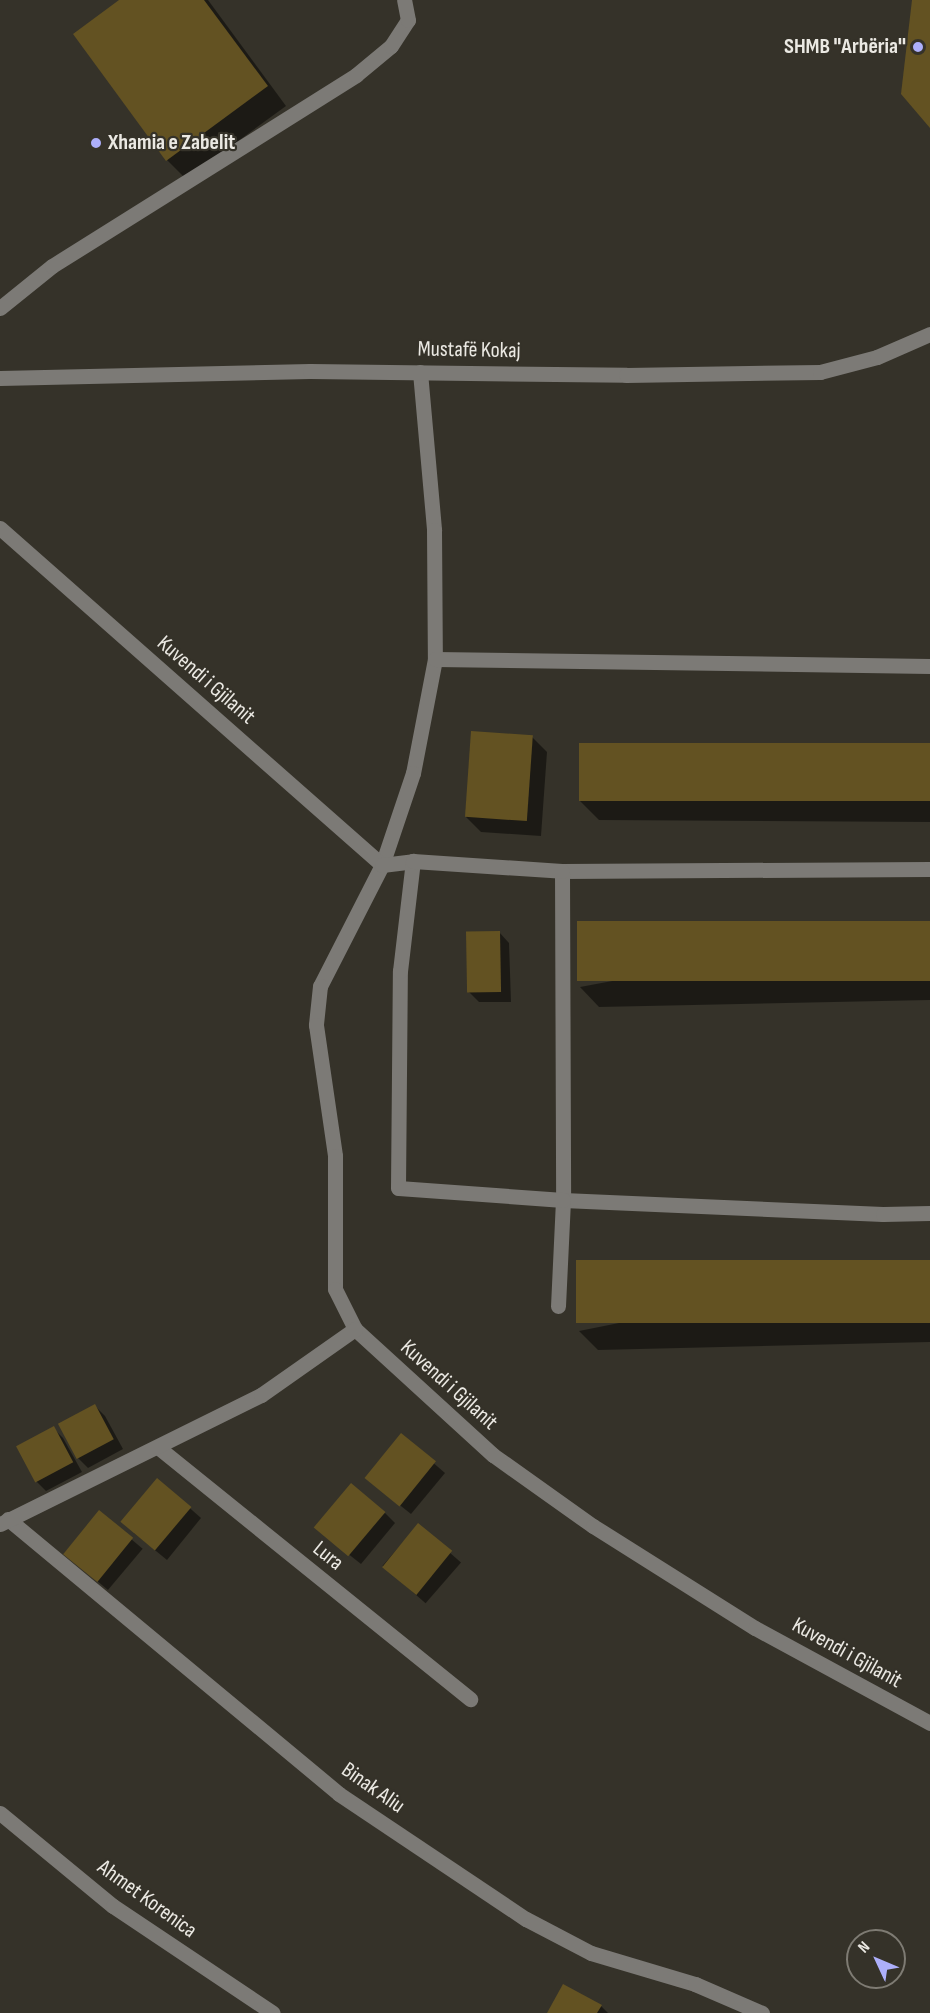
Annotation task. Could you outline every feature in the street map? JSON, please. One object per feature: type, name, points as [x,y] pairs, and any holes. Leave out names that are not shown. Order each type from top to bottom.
[{"type":"street","points":[[0,308],[52,266],[356,75],[391,46],[408,20],[404,0]]},
{"type":"street","name":"Mustafë Kokaj","points":[[0,378],[310,371],[820,372],[877,357],[930,334]]},
{"type":"street","points":[[420,372],[434,530],[435,659],[414,773],[382,865],[414,861],[562,871],[930,869]]},
{"type":"street","name":"Kuvendi i Gjilanit","points":[[0,528],[382,865],[320,986],[315,1025],[334,1155],[335,1288],[355,1329],[493,1455],[593,1526],[755,1628],[930,1723]]},
{"type":"street","points":[[435,659],[930,666]]},
{"type":"street","points":[[414,861],[400,971],[398,1188],[563,1200],[883,1214],[930,1213]]},
{"type":"street","points":[[558,1306],[563,1200],[562,871]]},
{"type":"street","points":[[4,1522],[159,1448],[261,1395],[355,1329]]},
{"type":"street","name":"Lura","points":[[159,1448],[470,1699]]},
{"type":"street","name":"Binak Aliu","points":[[4,1522],[339,1794],[516,1912],[591,1953],[695,1984],[762,2013]]},
{"type":"street","name":"Ahmet Korenica","points":[[0,1813],[113,1906],[273,2013]]},
{"type":"building","points":[[119,0],[204,0],[268,86],[166,161],[73,34]]},
{"type":"building","name":"SHMB ''Arbëria''","points":[[912,0],[930,0],[930,128],[901,94]]},
{"type":"building","points":[[471,731],[533,735],[527,821],[465,817]]},
{"type":"building","points":[[579,743],[930,743],[930,801],[579,801]]},
{"type":"building","points":[[577,921],[930,921],[930,981],[577,981]]},
{"type":"building","points":[[500,931],[501,992],[467,993],[466,932]]},
{"type":"building","points":[[576,1260],[930,1260],[930,1323],[576,1323]]},
{"type":"building","points":[[95,1404],[114,1439],[77,1459],[58,1424]]},
{"type":"building","points":[[54,1426],[73,1462],[35,1482],[16,1446]]},
{"type":"building","points":[[401,1433],[436,1461],[399,1506],[364,1478]]},
{"type":"building","points":[[157,1478],[191,1507],[155,1551],[120,1522]]},
{"type":"building","points":[[351,1483],[385,1512],[348,1556],[314,1527]]},
{"type":"building","points":[[99,1510],[133,1538],[97,1582],[63,1554]]},
{"type":"building","points":[[418,1523],[452,1551],[416,1595],[382,1567]]},
{"type":"building","points":[[563,1984],[602,2005],[597,2013],[547,2013]]},
{"type":"place","name":"SHMB ''Arbëria''","points":[[918,47]]},
{"type":"place","name":"Xhamia e Zabelit","points":[[96,143]]}]
